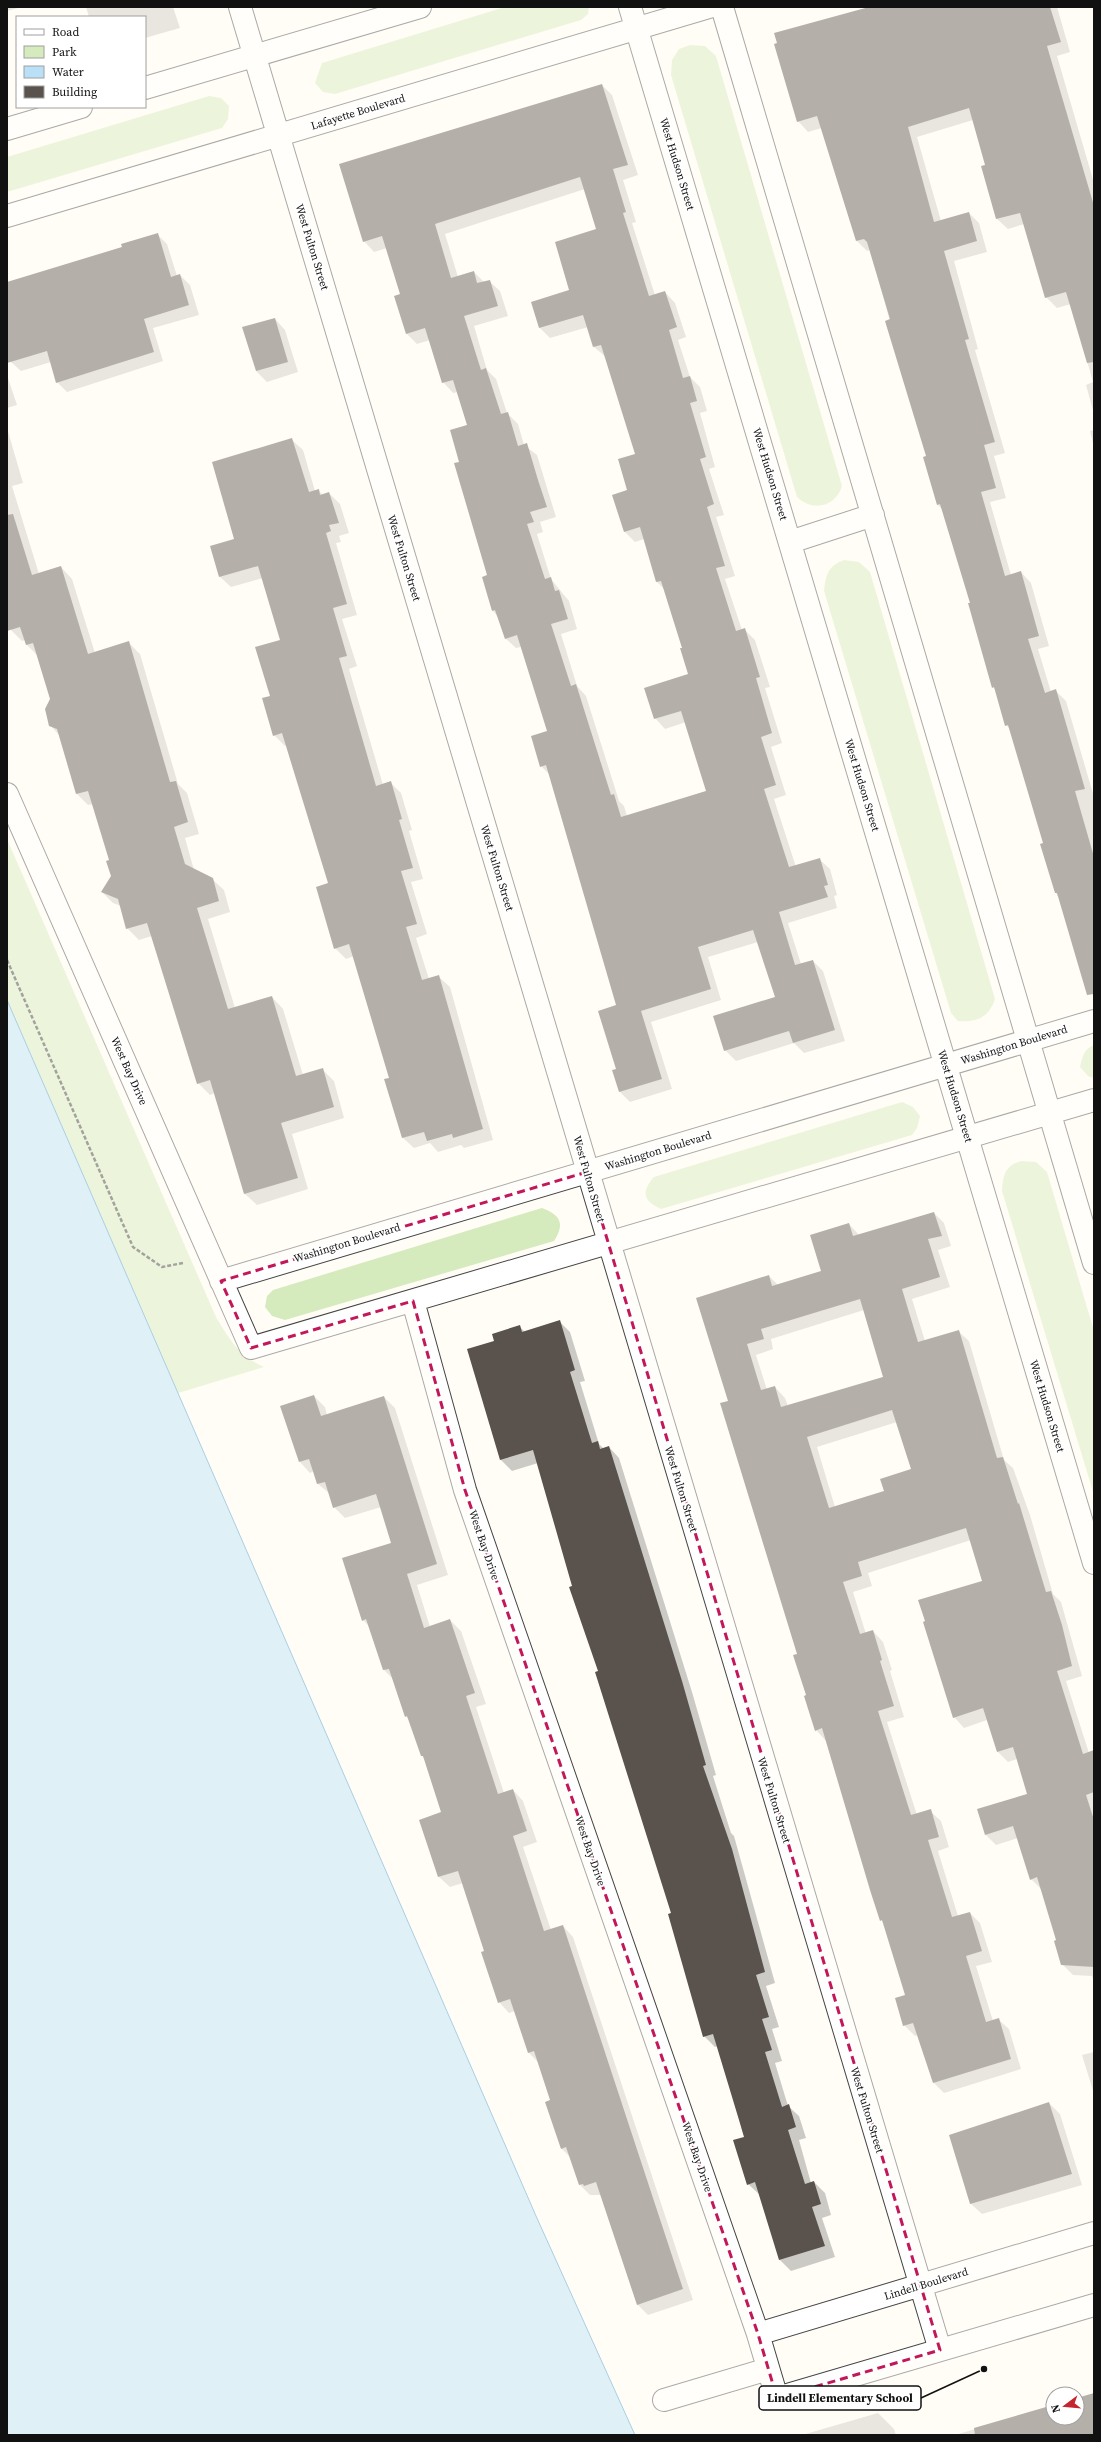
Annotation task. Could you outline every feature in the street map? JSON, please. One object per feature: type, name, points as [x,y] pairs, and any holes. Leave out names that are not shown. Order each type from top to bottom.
[{"type":"street","name":"West Fulton Street","points":[[240,7],[919,2286],[940,2350]]},
{"type":"street","points":[[146,88],[420,7]]},
{"type":"street","name":"West Hudson Street","points":[[630,7],[1094,1563]]},
{"type":"street","name":"Lafayette Boulevard","points":[[7,216],[709,7]]},
{"type":"street","points":[[722,7],[1094,1263]]},
{"type":"street","points":[[7,129],[78,108]]},
{"type":"street","points":[[790,542],[873,516]]},
{"type":"street","name":"West Bay Drive","points":[[7,794],[251,1348],[412,1301],[468,1497],[758,2334],[777,2398],[940,2350]]},
{"type":"street","name":"Washington Boulevard","points":[[221,1280],[1094,1021]]},
{"type":"street","points":[[412,1301],[1094,1100]]},
{"type":"street","name":"Lindell Boulevard","points":[[758,2334],[1094,2233]]},
{"type":"street","points":[[940,2350],[1094,2305]]},
{"type":"street","points":[[664,2400],[768,2369]]},
{"type":"path","points":[[7,960],[133,1247],[162,1267],[194,1260],[210,1254]]},
{"type":"highlighted area","points":[[587,1172],[940,2350],[777,2398],[758,2334],[465,1490],[413,1301],[251,1348],[221,1281]]},
{"type":"green space","points":[[505,7],[589,7],[588,14],[581,20],[335,94],[323,92],[315,83],[322,63]]},
{"type":"green space","points":[[690,45],[705,46],[716,56],[842,486],[835,499],[823,505],[810,505],[797,497],[671,75],[672,60],[679,49]]},
{"type":"green space","points":[[209,96],[221,98],[229,106],[228,119],[222,128],[7,192],[7,157]]},
{"type":"green space","points":[[844,560],[859,562],[870,572],[995,999],[986,1014],[976,1020],[958,1021],[951,1013],[824,591],[829,571],[834,565]]},
{"type":"green space","points":[[7,839],[216,1317],[230,1340],[241,1352],[264,1367],[178,1393],[7,1000]]},
{"type":"green space","points":[[1094,1045],[1094,1078],[1088,1076],[1080,1067],[1086,1051]]},
{"type":"green space","points":[[902,1102],[913,1107],[920,1116],[917,1128],[912,1135],[661,1209],[650,1203],[647,1199],[647,1187],[654,1177]]},
{"type":"green space","points":[[1021,1161],[1036,1162],[1047,1172],[1094,1331],[1094,1495],[1002,1191],[1004,1176],[1008,1168]]},
{"type":"green space","points":[[542,1208],[557,1217],[559,1221],[559,1230],[554,1241],[285,1320],[272,1316],[265,1307],[267,1296],[273,1290]]},
{"type":"water","points":[[7,1000],[536,2216],[635,2435],[7,2435]]},
{"type":"building","points":[[869,7],[1050,7],[1061,42],[1047,46],[1094,206],[1094,362],[1087,363],[1066,292],[1045,298],[1020,213],[996,219],[981,166],[985,165],[969,108],[908,127],[934,222],[969,212],[977,241],[944,251],[969,339],[965,340],[995,442],[984,445],[996,488],[981,492],[1005,576],[1021,571],[1039,636],[1028,639],[1045,693],[1056,689],[1085,789],[1075,791],[1094,857],[1094,994],[1087,995],[1057,893],[1055,893],[1040,844],[1043,843],[1008,725],[1005,726],[994,687],[992,688],[968,603],[970,603],[940,504],[937,505],[923,457],[926,456],[885,321],[890,319],[867,242],[864,239],[856,241],[817,116],[797,122],[774,44],[777,43],[774,33]]},
{"type":"building","points":[[602,84],[628,165],[613,169],[626,212],[623,213],[649,296],[665,291],[677,327],[669,330],[683,378],[690,376],[697,401],[690,403],[706,457],[700,459],[714,504],[707,507],[725,566],[716,568],[736,631],[745,628],[760,677],[756,678],[772,733],[761,737],[776,785],[764,789],[789,867],[820,858],[828,885],[824,886],[828,897],[779,912],[795,965],[813,960],[835,1030],[793,1043],[789,1031],[724,1051],[713,1016],[775,997],[753,930],[698,947],[711,989],[641,1011],[662,1079],[619,1092],[612,1070],[616,1069],[598,1011],[616,1005],[546,765],[540,767],[531,736],[547,731],[517,635],[505,639],[495,610],[492,611],[482,577],[487,575],[454,463],[459,462],[450,430],[467,425],[453,380],[442,383],[425,328],[406,334],[394,296],[400,294],[382,236],[363,242],[339,164]],"holes":[[[580,177],[596,229],[555,242],[569,290],[531,302],[539,328],[583,315],[593,347],[601,345],[635,454],[618,459],[627,490],[612,495],[624,532],[640,527],[656,582],[661,581],[682,648],[680,648],[688,674],[644,688],[654,719],[681,711],[706,791],[621,817],[614,794],[611,795],[576,684],[571,686],[551,624],[568,619],[559,590],[555,591],[551,577],[545,579],[527,524],[534,522],[530,512],[547,507],[527,443],[518,446],[508,412],[501,414],[486,368],[481,370],[464,316],[498,306],[490,280],[477,283],[474,271],[451,278],[435,224]]]},
{"type":"building","points":[[158,233],[171,277],[180,274],[189,305],[144,319],[154,352],[56,383],[47,351],[7,363],[7,282],[122,247],[121,244]]},
{"type":"building","points":[[275,318],[288,362],[256,371],[242,327]]},
{"type":"building","points":[[292,438],[309,492],[319,489],[320,495],[329,492],[339,523],[329,525],[331,531],[326,533],[347,604],[333,608],[347,656],[339,658],[376,786],[391,781],[402,819],[399,820],[413,868],[401,871],[417,924],[406,927],[422,980],[439,975],[483,1129],[453,1138],[452,1134],[427,1141],[424,1132],[402,1138],[384,1079],[389,1078],[349,944],[334,949],[316,887],[328,883],[282,733],[273,736],[262,698],[270,696],[255,647],[280,640],[258,566],[219,577],[210,546],[234,539],[212,462]]},
{"type":"building","points":[[13,514],[32,575],[61,566],[88,654],[129,641],[170,782],[176,781],[188,822],[174,827],[185,864],[213,878],[219,901],[197,908],[228,1009],[272,996],[296,1076],[323,1068],[334,1107],[281,1123],[298,1178],[244,1194],[210,1080],[197,1084],[147,923],[126,929],[118,899],[101,892],[111,876],[106,861],[109,860],[88,791],[76,794],[57,729],[49,726],[45,709],[50,699],[33,643],[26,645],[20,627],[7,631],[7,515]]},
{"type":"building","points":[[934,1212],[942,1236],[928,1239],[940,1277],[902,1289],[918,1342],[959,1330],[997,1458],[1003,1457],[1018,1504],[1019,1503],[1046,1592],[1051,1591],[1062,1625],[1072,1666],[1057,1671],[1083,1754],[1094,1750],[1094,1792],[1086,1795],[1094,1820],[1094,1967],[1061,1965],[1054,1941],[1056,1940],[1037,1877],[1030,1880],[1013,1826],[985,1835],[977,1809],[1027,1794],[1013,1747],[997,1752],[983,1708],[953,1718],[923,1622],[925,1621],[918,1600],[982,1581],[966,1528],[858,1562],[862,1576],[843,1582],[860,1634],[873,1630],[882,1660],[880,1661],[894,1706],[878,1711],[911,1815],[931,1809],[939,1837],[928,1840],[952,1917],[970,1912],[982,1951],[966,1956],[986,2022],[999,2018],[1011,2059],[933,2083],[913,2023],[903,2026],[895,1998],[905,1995],[882,1920],[880,1921],[870,1890],[822,1728],[815,1731],[804,1696],[806,1695],[793,1655],[797,1654],[720,1403],[728,1401],[696,1298],[769,1275],[772,1286],[821,1271],[810,1235],[849,1223],[853,1236]],"holes":[[[860,1299],[883,1377],[781,1407],[775,1386],[761,1390],[747,1344],[764,1339],[761,1329]],[[892,1410],[911,1469],[880,1479],[884,1491],[829,1508],[807,1437]]]},
{"type":"building","points":[[560,1320],[575,1370],[570,1372],[592,1443],[598,1441],[600,1449],[609,1446],[682,1681],[706,1765],[703,1766],[732,1849],[765,1972],[756,1975],[769,2017],[762,2019],[772,2050],[765,2052],[782,2107],[789,2104],[796,2127],[788,2130],[805,2184],[814,2181],[821,2204],[812,2207],[825,2246],[779,2260],[755,2182],[747,2185],[733,2140],[744,2137],[713,2034],[703,2037],[668,1914],[671,1913],[595,1672],[598,1671],[569,1587],[572,1586],[533,1450],[500,1460],[467,1349],[494,1341],[492,1334],[520,1325],[522,1332]]},
{"type":"building","points":[[314,1395],[321,1416],[384,1396],[437,1564],[407,1574],[424,1628],[450,1619],[475,1693],[466,1696],[498,1794],[513,1789],[527,1831],[513,1836],[544,1931],[563,1925],[683,2289],[637,2305],[596,2182],[584,2186],[583,2184],[579,2185],[566,2147],[561,2149],[545,2102],[550,2100],[534,2051],[528,2053],[510,1999],[498,2003],[481,1952],[484,1951],[458,1871],[438,1877],[419,1820],[441,1812],[423,1756],[421,1756],[407,1716],[405,1717],[389,1669],[383,1670],[366,1619],[362,1621],[342,1558],[391,1543],[376,1494],[333,1508],[325,1482],[317,1484],[309,1459],[299,1462],[280,1406]]},
{"type":"building","points":[[1049,2102],[1072,2174],[970,2204],[949,2135]]},
{"type":"building","points":[[1094,2393],[1094,2435],[975,2435],[974,2428],[1045,2407],[1045,2426],[1085,2426],[1085,2396]]},
{"type":"place","name":"Lindell Elementary School","points":[[984,2369]]}]
